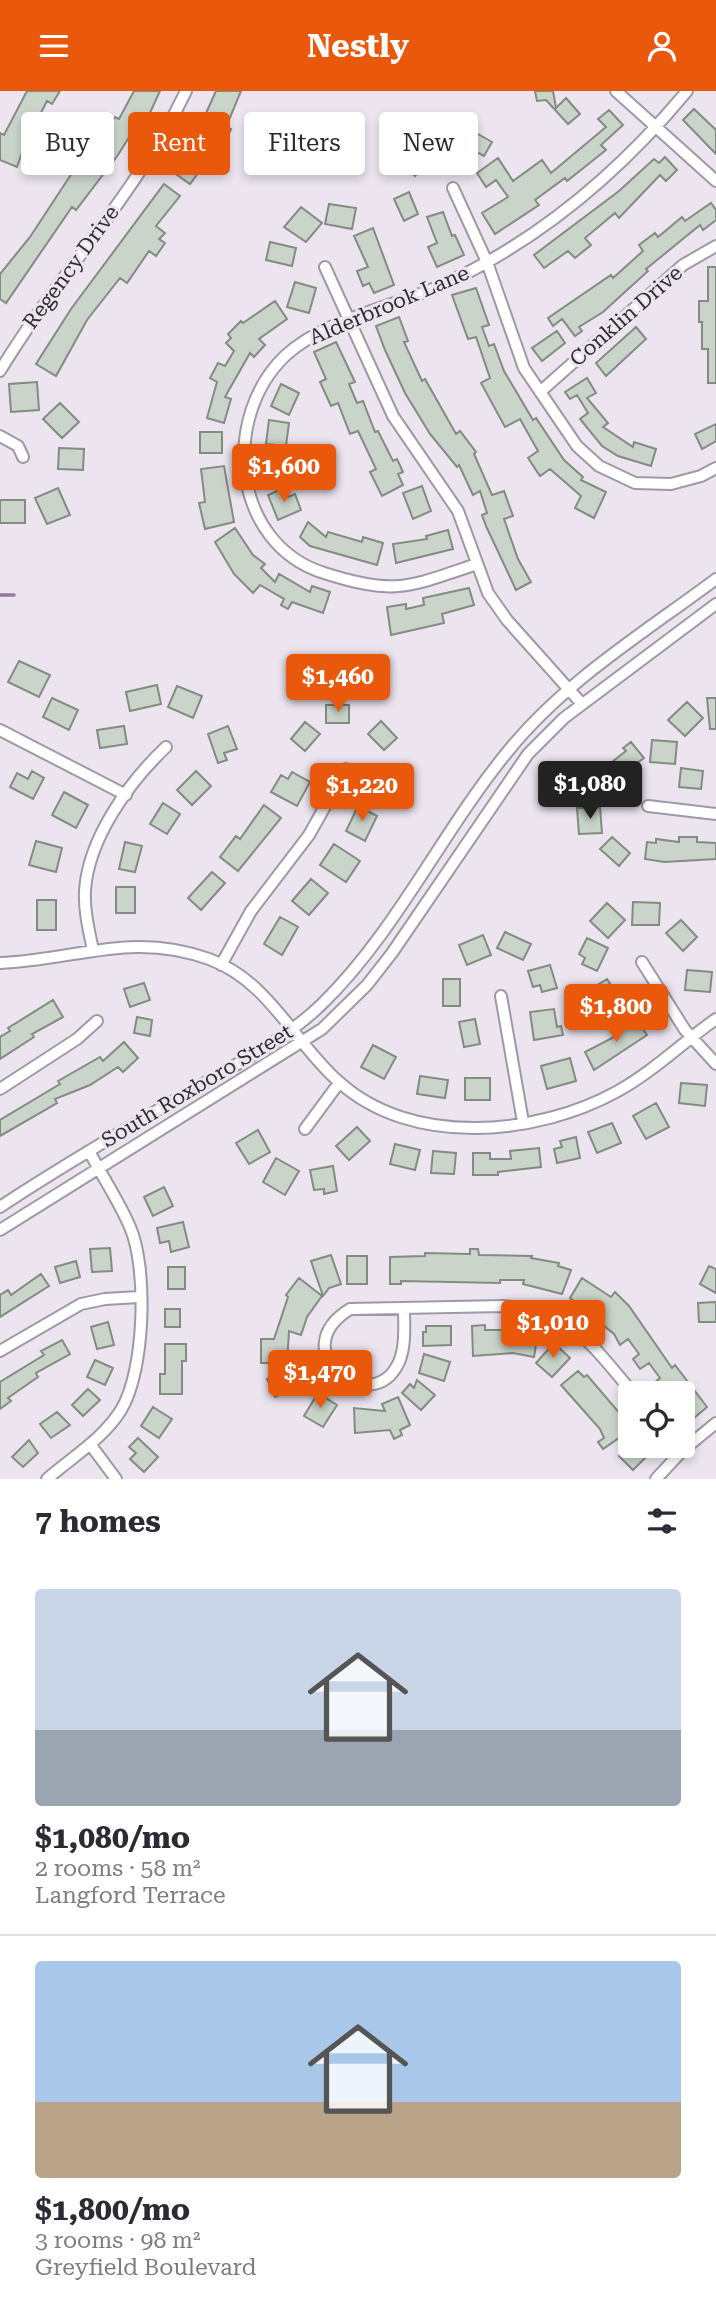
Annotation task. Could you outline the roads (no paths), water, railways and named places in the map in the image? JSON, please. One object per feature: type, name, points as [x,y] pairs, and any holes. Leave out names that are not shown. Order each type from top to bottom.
[{"type":"street","name":"Regency Drive","points":[[0,371],[54,287],[157,146],[186,91]]},
{"type":"street","points":[[616,91],[716,181]]},
{"type":"street","name":"Alderbrook Lane","points":[[477,564],[401,587],[372,587],[298,562],[282,551],[263,530],[253,509],[247,483],[245,445],[257,393],[288,353],[321,332],[437,287],[487,262],[544,225],[603,179],[657,127],[687,91]]},
{"type":"street","points":[[453,188],[487,262],[524,369],[577,446],[589,459],[615,476],[635,482],[671,484],[701,476],[716,468]]},
{"type":"street","name":"Conklin Drive","points":[[540,392],[683,265],[716,246]]},
{"type":"street","points":[[325,267],[398,424],[458,511],[477,564],[498,608],[582,704]]},
{"type":"street","points":[[0,436],[18,446],[23,457]]},
{"type":"street","name":"South Roxboro Street","points":[[0,1206],[293,1028],[347,979],[379,938],[492,770],[522,734],[569,689],[716,579]]},
{"type":"street","name":"South Roxboro Street","points":[[0,1230],[304,1042],[344,1010],[392,953],[528,754],[582,704],[716,604]]},
{"type":"street","points":[[0,730],[126,795]]},
{"type":"street","points":[[93,950],[86,909],[87,874],[97,845],[126,795],[166,747]]},
{"type":"street","points":[[222,965],[251,911],[309,835],[346,769]]},
{"type":"street","points":[[648,806],[716,814]]},
{"type":"street","points":[[0,963],[114,946],[180,949],[222,965],[249,981],[339,1083],[372,1105],[415,1122],[456,1128],[546,1118],[601,1100],[640,1078],[716,1019]]},
{"type":"street","points":[[642,962],[690,1037],[716,1064]]},
{"type":"street","points":[[501,996],[523,1122]]},
{"type":"street","points":[[0,1089],[77,1039],[97,1021]]},
{"type":"street","points":[[305,1129],[339,1083]]},
{"type":"street","points":[[47,1479],[90,1444],[121,1410],[137,1371],[138,1253],[130,1226],[89,1151]]},
{"type":"street","points":[[0,1351],[81,1304],[139,1297]]},
{"type":"street","points":[[404,1308],[403,1344],[400,1360],[392,1374],[379,1382],[362,1385],[343,1380],[326,1359],[325,1346],[327,1333],[337,1318],[350,1309],[503,1306],[527,1308],[557,1317],[583,1336],[622,1381]]},
{"type":"street","points":[[695,1438],[716,1423]]},
{"type":"street","points":[[90,1444],[116,1479]]},
{"type":"street","points":[[656,1479],[672,1458]]},
{"type":"waterway","points":[[0,595],[14,595]]}]
